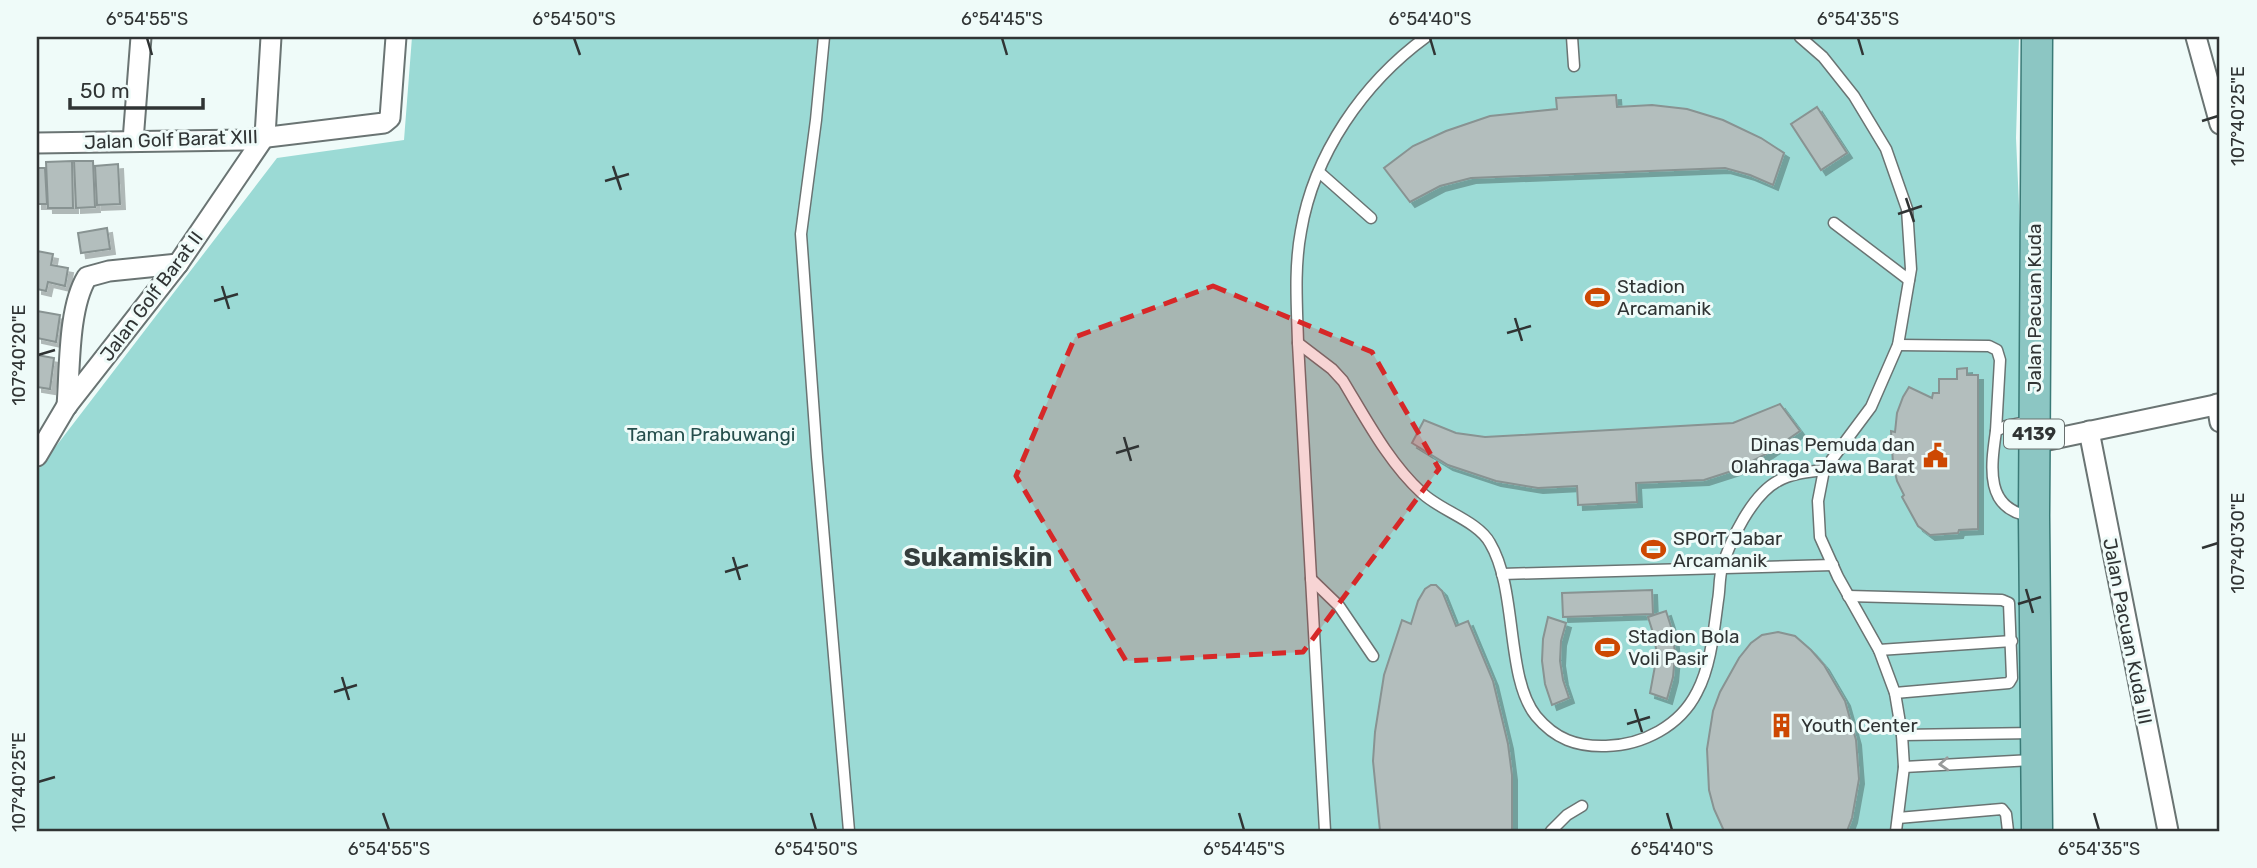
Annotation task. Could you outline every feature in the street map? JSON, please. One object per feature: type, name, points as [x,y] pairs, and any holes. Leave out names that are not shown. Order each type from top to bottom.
[{"type":"main road","name":"Jalan Pacuan Kuda","points":[[2036,37],[2034,516],[2037,831]]},
{"type":"street","points":[[133,141],[141,37]]},
{"type":"street","points":[[265,136],[271,37]]},
{"type":"street","name":"Jalan Golf Barat XIII","points":[[37,143],[244,140],[387,121],[390,118],[396,37]]},
{"type":"street","points":[[2196,37],[2220,124]]},
{"type":"street","name":"Jalan Golf Barat II","points":[[37,454],[66,407],[178,264],[265,136]]},
{"type":"street","points":[[66,407],[76,307],[79,290],[88,277],[109,271],[178,264]]},
{"type":"street","points":[[2034,431],[2089,431],[2219,410]]},
{"type":"street","name":"Jalan Pacuan Kuda III","points":[[2089,431],[2168,831]]},
{"type":"lane","points":[[824,37],[801,234],[849,831]]},
{"type":"lane","points":[[1325,831],[1298,343],[1297,274],[1301,230],[1319,172],[1328,151],[1351,113],[1406,51],[1426,37]]},
{"type":"lane","points":[[1572,37],[1574,66]]},
{"type":"lane","points":[[1800,37],[1823,57],[1854,96],[1886,149],[1907,209],[1911,270],[1898,345],[1871,407],[1824,470],[1818,501],[1820,537],[1848,596],[1879,650],[1895,693],[1902,735],[1903,766],[1896,831]]},
{"type":"lane","points":[[1319,172],[1371,218]]},
{"type":"lane","points":[[1834,223],[1909,280]]},
{"type":"lane","points":[[1298,343],[1343,381],[1399,468],[1411,482],[1425,496],[1481,532],[1490,542],[1502,574],[1526,697],[1536,716],[1557,735],[1572,744],[1591,746],[1636,743],[1675,720],[1688,706],[1698,692],[1705,669],[1721,569],[1741,522],[1754,501],[1775,482],[1786,477],[1824,470]]},
{"type":"lane","points":[[1898,345],[1989,345],[1997,350],[2000,360],[1992,461],[1995,491],[2004,506],[2020,515],[2034,516]]},
{"type":"lane","points":[[1996,431],[2006,426],[2034,431]]},
{"type":"lane","points":[[1502,574],[1833,565]]},
{"type":"lane","points":[[1311,579],[1339,606],[1373,656]]},
{"type":"lane","points":[[1848,596],[2006,601],[2010,606],[2012,678],[2007,684],[1895,693]]},
{"type":"lane","points":[[1879,650],[2012,640]]},
{"type":"lane","points":[[1902,735],[2036,746]]},
{"type":"lane","points":[[1903,766],[2036,746]]},
{"type":"lane","points":[[1551,831],[1567,815],[1582,806]]},
{"type":"lane","points":[[1898,818],[2002,809],[2006,812],[2008,831]]},
{"type":"highlighted area","points":[[1213,286],[1372,352],[1439,469],[1303,652],[1126,661],[1016,476],[1075,337]]},
{"type":"green space","name":"Taman Prabuwangi","points":[[412,37],[2019,37],[2016,138],[2020,228],[2026,831],[37,831],[37,471],[277,158],[404,140]]},
{"type":"building","points":[[1616,95],[1617,107],[1652,105],[1687,109],[1723,120],[1761,138],[1784,153],[1773,185],[1725,168],[1471,178],[1440,186],[1410,202],[1384,168],[1413,146],[1490,116],[1557,109],[1556,98]]},
{"type":"building","points":[[1817,107],[1847,153],[1821,170],[1791,124]]},
{"type":"building","points":[[72,161],[73,208],[48,208],[46,162]]},
{"type":"building","points":[[74,161],[93,161],[95,207],[76,208]]},
{"type":"building","points":[[118,164],[120,204],[97,205],[95,166]]},
{"type":"building","points":[[37,168],[45,168],[47,204],[37,204]]},
{"type":"building","points":[[107,228],[110,249],[81,253],[78,233]]},
{"type":"building","points":[[37,251],[53,254],[51,265],[68,268],[65,286],[48,282],[46,291],[37,289]]},
{"type":"building","points":[[37,311],[60,315],[56,342],[37,338]]},
{"type":"building","points":[[37,355],[54,358],[50,389],[37,387]]},
{"type":"building","name":"Dinas Pemuda dan Olahraga Jawa Barat","points":[[1967,368],[1967,375],[1978,375],[1978,529],[1930,535],[1918,526],[1902,497],[1904,495],[1893,464],[1891,431],[1895,432],[1897,413],[1909,387],[1932,398],[1933,393],[1939,393],[1939,379],[1957,379],[1957,369]]},
{"type":"building","points":[[1780,404],[1800,431],[1768,453],[1735,470],[1704,480],[1636,483],[1637,502],[1578,505],[1577,486],[1538,488],[1496,481],[1448,465],[1412,443],[1424,420],[1456,433],[1485,437],[1733,423]]},
{"type":"building","points":[[1436,585],[1442,591],[1456,626],[1468,621],[1493,681],[1508,744],[1512,775],[1512,831],[1380,831],[1373,761],[1384,675],[1402,620],[1411,624],[1418,601],[1425,589]]},
{"type":"building","points":[[1652,590],[1653,614],[1563,617],[1562,593]]},
{"type":"building","points":[[1666,611],[1673,633],[1675,655],[1667,699],[1650,693],[1657,655],[1648,617]]},
{"type":"building","points":[[1548,617],[1566,623],[1561,641],[1560,661],[1569,698],[1552,705],[1545,684],[1542,661]]},
{"type":"building","name":"Youth Center","points":[[1778,632],[1795,636],[1811,650],[1824,665],[1845,701],[1856,740],[1859,779],[1847,831],[1724,831],[1714,809],[1709,790],[1707,749],[1713,711],[1739,658],[1751,643],[1762,635]]},
{"type":"place","name":"Stadion Arcamanik","points":[[1597,297]]},
{"type":"place","name":"Dinas Pemuda dan Olahraga Jawa Barat","points":[[1935,455]]},
{"type":"place","name":"SPOrT Jabar Arcamanik","points":[[1653,549]]},
{"type":"place","name":"Stadion Bola Voli Pasir","points":[[1608,647]]},
{"type":"place","name":"Youth Center","points":[[1781,725]]},
{"type":"district","name":"Sukamiskin","points":[[978,557]]}]
